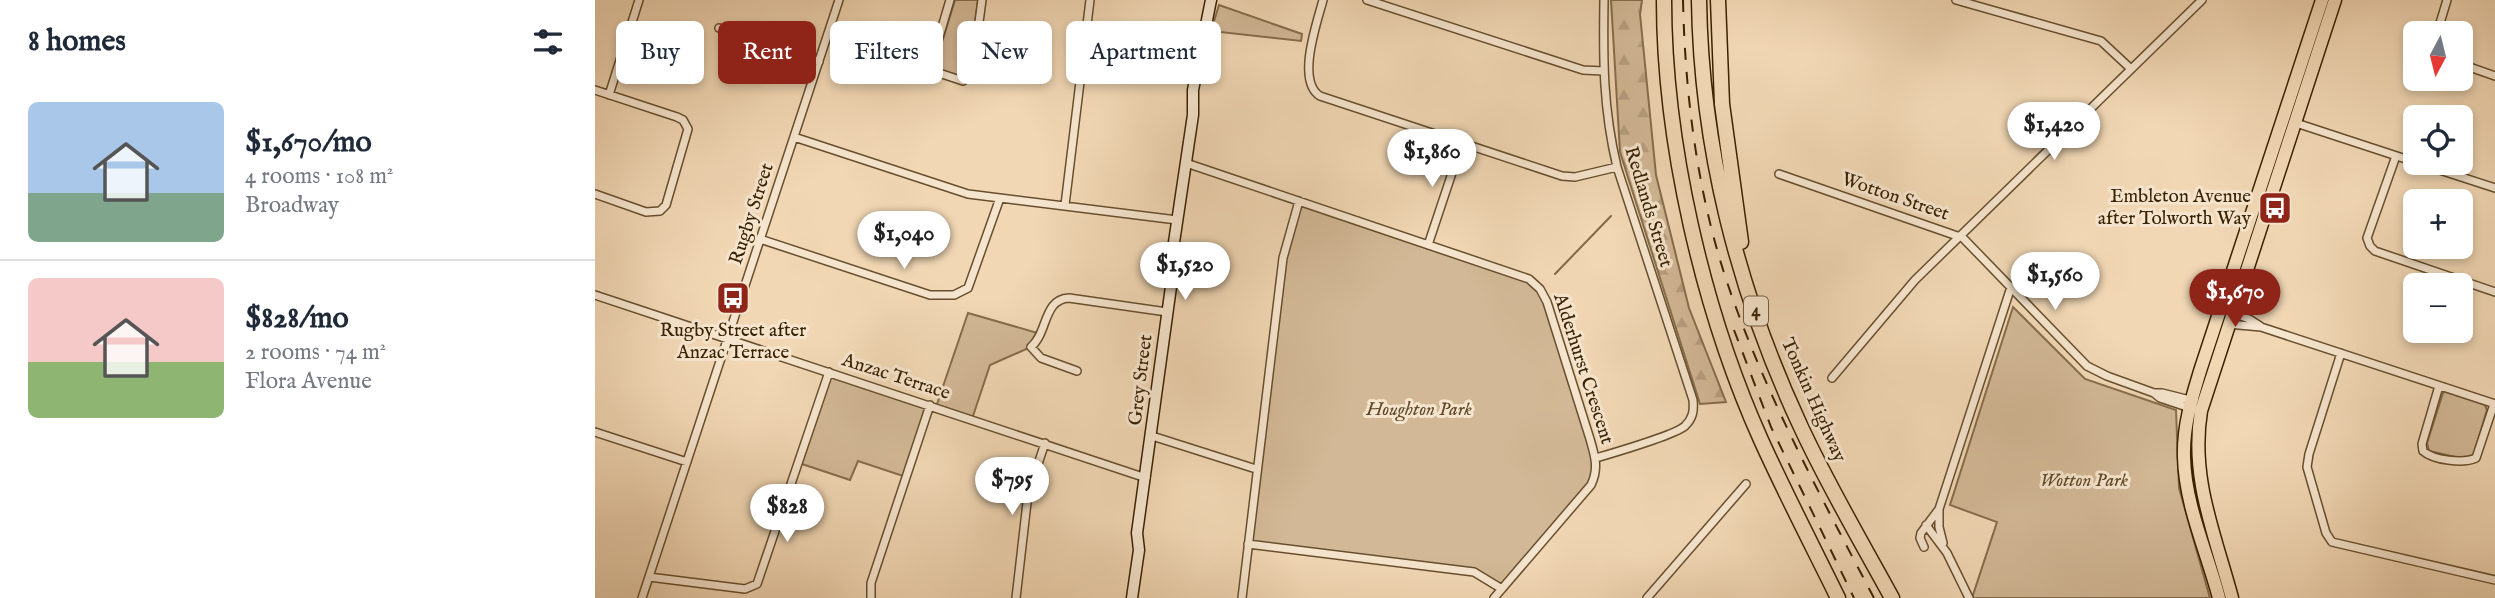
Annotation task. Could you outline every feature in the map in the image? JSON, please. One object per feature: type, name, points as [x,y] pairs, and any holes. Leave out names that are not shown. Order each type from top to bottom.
[{"type":"highway","points":[[1655,0],[1658,45],[1667,75]]},
{"type":"highway","name":"4","points":[[1664,0],[1667,75],[1688,211],[1731,365],[1761,440],[1838,598]]},
{"type":"highway","name":"Tonkin Highway","points":[[1699,0],[1703,79],[1713,156],[1733,243],[1769,349],[1800,424],[1892,598]]},
{"type":"highway","points":[[1718,0],[1722,104],[1746,280]]},
{"type":"main road","points":[[2219,598],[2193,509],[2184,468],[2184,443],[2195,417],[2225,317],[2236,262],[2335,0]]},
{"type":"main road","points":[[2225,317],[2257,240],[2323,3]]},
{"type":"main road","points":[[2236,262],[2244,259],[2257,240]]},
{"type":"main road","points":[[2197,409],[2197,467],[2232,598]]},
{"type":"main road","points":[[2193,509],[2206,506]]},
{"type":"street","points":[[609,95],[639,0]]},
{"type":"street","name":"Rugby Street","points":[[642,598],[839,0]]},
{"type":"street","points":[[950,0],[931,64],[939,73],[963,81],[972,74],[982,0]]},
{"type":"street","points":[[1065,205],[1090,0]]},
{"type":"street","name":"Grey Street","points":[[1132,598],[1139,550],[1137,533],[1157,402],[1156,388],[1174,265],[1173,249],[1193,115],[1193,90],[1212,0]]},
{"type":"street","points":[[1323,0],[1308,78],[1315,93],[1562,176],[1576,177],[1617,167]]},
{"type":"street","points":[[1367,0],[1583,70],[1603,71]]},
{"type":"street","name":"Redlands Street","points":[[1596,458],[1681,429],[1692,418],[1694,410],[1617,167],[1608,129],[1603,71],[1604,0]]},
{"type":"street","points":[[1957,0],[2101,41],[2130,68]]},
{"type":"street","points":[[1832,378],[1915,279],[2202,0]]},
{"type":"street","points":[[2441,21],[2447,0]]},
{"type":"street","points":[[2473,68],[2495,76]]},
{"type":"street","points":[[595,90],[677,117],[686,124],[688,135],[666,205],[660,211],[646,212],[595,196]]},
{"type":"street","points":[[2289,121],[2403,158]]},
{"type":"street","points":[[794,137],[968,194],[1177,220]]},
{"type":"street","points":[[1428,244],[1462,143]]},
{"type":"street","points":[[2396,156],[2367,237],[2369,246],[2375,251],[2495,292]]},
{"type":"street","name":"Alderhurst Crescent","points":[[1185,163],[1529,279],[1540,289],[1547,302],[1596,458]]},
{"type":"street","name":"Wotton Street","points":[[1779,174],[1963,238],[2087,366],[2154,393],[2162,393],[2197,409]]},
{"type":"street","points":[[2456,175],[2495,188]]},
{"type":"street","points":[[761,239],[930,295],[954,295],[968,288],[1000,198]]},
{"type":"street","points":[[1242,598],[1283,258],[1299,201]]},
{"type":"street","points":[[1969,598],[1947,553],[1939,527],[1939,509],[2011,287]]},
{"type":"street","name":"Anzac Terrace","points":[[595,295],[1146,478]]},
{"type":"street","points":[[1077,371],[1041,358],[1031,347],[1041,334],[1051,307],[1059,300],[1069,298],[1167,312]]},
{"type":"street","points":[[2225,317],[2249,319],[2261,327],[2495,404],[2476,458],[2462,461],[2428,455],[2423,450],[2422,444],[2439,386]]},
{"type":"street","points":[[2341,353],[2307,467],[2326,533],[2332,542],[2495,580]]},
{"type":"street","points":[[649,576],[745,589],[760,581],[829,372]]},
{"type":"street","points":[[871,598],[871,583],[930,405]]},
{"type":"street","points":[[595,432],[687,462]]},
{"type":"street","points":[[1152,436],[1256,469]]},
{"type":"street","points":[[1016,598],[1028,494],[1045,443]]},
{"type":"street","points":[[1494,598],[1591,485],[1596,458]]},
{"type":"street","points":[[1651,597],[1746,484]]},
{"type":"street","points":[[1924,547],[1920,538],[1926,525],[1939,509]]},
{"type":"street","points":[[1926,525],[1947,553]]},
{"type":"street","points":[[1248,544],[1473,572],[1502,589]]},
{"type":"green space","points":[[955,0],[978,0],[975,21],[957,21],[957,75],[943,70],[943,39]]},
{"type":"green space","points":[[1611,0],[1642,0],[1640,14],[1656,175],[1689,308],[1726,402],[1700,404],[1620,152]]},
{"type":"green space","points":[[1219,5],[1302,34],[1301,41],[1221,32],[1221,21],[1214,21]]},
{"type":"green space","name":"Houghton Park","points":[[1299,201],[1529,279],[1540,289],[1596,458],[1594,478],[1502,589],[1484,576],[1248,544],[1283,258]]},
{"type":"green space","name":"Wotton Park","points":[[2013,307],[2085,379],[2176,410],[2179,488],[2210,598],[1972,598],[1997,522],[1950,505]]},
{"type":"green space","points":[[968,313],[1041,334],[1031,347],[990,365],[972,419],[936,407]]},
{"type":"green space","points":[[829,372],[930,405],[906,477],[858,461],[850,480],[799,463]]},
{"type":"green space","points":[[2446,391],[2484,403],[2487,410],[2473,457],[2469,460],[2429,451],[2427,443],[2443,393]]},
{"type":"waterway","points":[[1555,274],[1611,216]]},
{"type":"railway","points":[[1683,0],[1690,107],[1700,178],[1727,282],[1776,403],[1874,598]]},
{"type":"railway","points":[[1734,330],[1771,427],[1854,598]]},
{"type":"place","name":"Embleton Avenue after Tolworth Way","points":[[2275,208]]},
{"type":"place","name":"Rugby Street after Anzac Terrace","points":[[733,298]]}]
